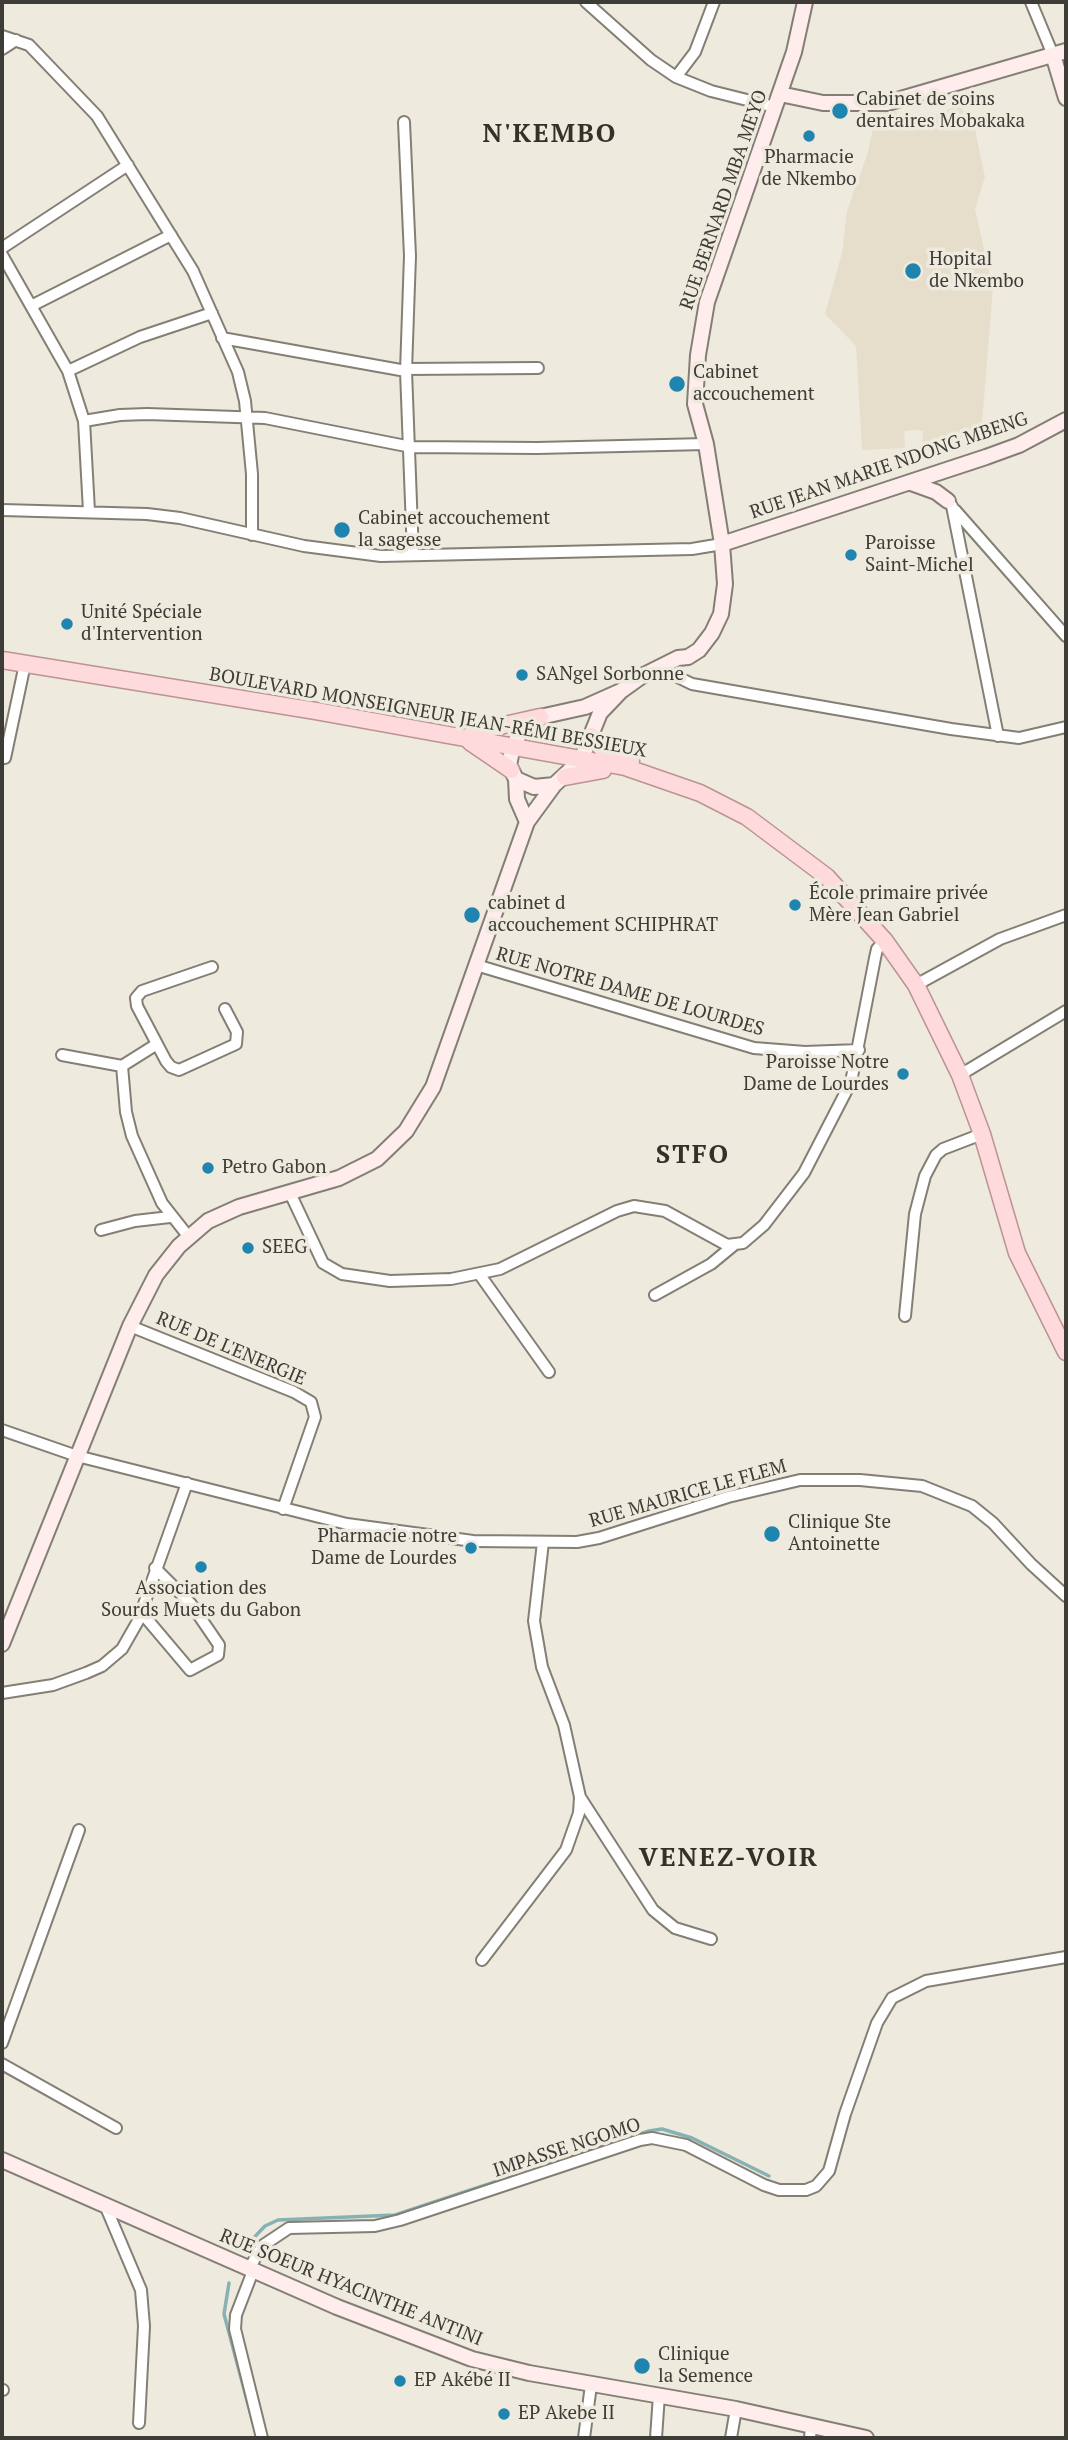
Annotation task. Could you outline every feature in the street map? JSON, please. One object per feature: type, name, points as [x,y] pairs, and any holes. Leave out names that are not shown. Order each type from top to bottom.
[{"type":"main road","name":"RUE BERNARD MBA MEYO","points":[[621,691],[659,668],[699,650],[718,624],[725,584],[722,544],[706,444],[695,404],[702,323],[713,281],[794,52],[805,2]]},
{"type":"main road","points":[[778,101],[887,103],[1060,53],[1066,98]]},
{"type":"main road","name":"RUE JEAN MARIE NDONG MBENG","points":[[722,544],[953,468],[1019,444],[1066,420]]},
{"type":"main road","points":[[950,504],[943,481],[953,468]]},
{"type":"main road","points":[[911,483],[936,492],[950,504]]},
{"type":"main road","name":"BOULEVARD MONSEIGNEUR JEAN-RÉMI BESSIEUX","points":[[2,660],[625,767],[664,779],[734,809],[786,844],[827,877],[885,941],[916,985],[960,1075],[982,1134],[1017,1253],[1066,1352]]},
{"type":"main road","points":[[465,738],[487,729],[585,706],[621,691]]},
{"type":"main road","points":[[2,1644],[130,1326],[156,1275],[188,1236],[221,1214],[358,1169],[377,1158],[406,1131],[433,1087],[527,822],[559,781],[581,760],[600,713],[621,691]]},
{"type":"main road","points":[[561,711],[578,712],[602,748],[664,779]]},
{"type":"main road","points":[[527,822],[517,799],[513,775],[513,746],[520,733],[540,717]]},
{"type":"main road","points":[[465,738],[513,775],[534,787],[598,770],[664,779]]},
{"type":"main road","name":"RUE SOEUR HYACINTHE ANTINI","points":[[2,2160],[251,2270],[413,2338],[472,2359],[591,2385],[736,2409],[811,2433],[866,2438]]},
{"type":"street","points":[[586,2],[651,60],[676,77],[711,91],[778,101]]},
{"type":"street","points":[[676,77],[695,52],[714,2]]},
{"type":"street","points":[[1031,2],[1060,53]]},
{"type":"street","points":[[2,36],[29,45],[97,116],[171,235],[212,313],[238,372],[252,474],[252,535]]},
{"type":"street","points":[[2,49],[16,40]]},
{"type":"street","points":[[404,122],[410,256],[406,370],[413,555]]},
{"type":"street","points":[[2,248],[128,165]]},
{"type":"street","points":[[33,305],[171,235]]},
{"type":"street","points":[[2,255],[33,305],[68,371],[84,421],[89,511]]},
{"type":"street","points":[[68,371],[140,337],[212,313]]},
{"type":"street","points":[[222,338],[406,370],[538,368]]},
{"type":"street","points":[[84,421],[120,415],[246,417],[290,422],[411,447],[537,448],[706,444]]},
{"type":"street","points":[[950,504],[1066,636]]},
{"type":"street","points":[[950,504],[998,736]]},
{"type":"street","points":[[2,510],[89,511],[180,518],[349,554],[692,549],[722,544]]},
{"type":"street","points":[[5,758],[25,664]]},
{"type":"street","points":[[659,668],[682,682],[998,736],[1040,735],[1066,727]]},
{"type":"street","points":[[916,985],[1000,939],[1066,915]]},
{"type":"street","points":[[655,1295],[711,1264],[734,1245],[749,1239],[764,1225],[804,1173],[851,1082],[877,949],[885,941]]},
{"type":"street","name":"RUE NOTRE DAME DE LOURDES","points":[[476,965],[754,1048],[793,1052],[859,1049]]},
{"type":"street","points":[[212,967],[137,996],[137,1006],[171,1067],[179,1070],[232,1048],[238,1039],[237,1032],[225,1009]]},
{"type":"street","points":[[960,1075],[1066,1011]]},
{"type":"street","points":[[62,1055],[122,1066],[157,1044]]},
{"type":"street","points":[[122,1066],[128,1126],[170,1217],[188,1236]]},
{"type":"street","points":[[905,1316],[915,1214],[925,1176],[936,1155],[943,1149],[982,1134]]},
{"type":"street","points":[[290,1192],[323,1264],[331,1270],[390,1281],[480,1275],[518,1262],[617,1211],[634,1206],[665,1211],[720,1242],[734,1245]]},
{"type":"street","points":[[102,1230],[135,1221],[170,1217]]},
{"type":"street","points":[[480,1275],[549,1372]]},
{"type":"street","name":"RUE DE L'ENERGIE","points":[[130,1326],[294,1392],[314,1408],[314,1417],[284,1509]]},
{"type":"street","name":"RUE MAURICE LE FLEM","points":[[2,1430],[77,1456],[284,1509],[392,1532],[473,1541],[543,1542],[599,1538],[729,1497],[800,1480],[892,1482],[922,1486],[972,1506],[993,1523],[1031,1564],[1066,1596]]},
{"type":"street","points":[[2,1693],[53,1685],[102,1666],[122,1649],[141,1612],[187,1483]]},
{"type":"street","points":[[482,1960],[566,1850],[575,1829],[579,1797],[565,1725],[542,1667],[534,1621],[543,1542]]},
{"type":"street","points":[[141,1612],[190,1670],[218,1655],[219,1645],[191,1604],[155,1568]]},
{"type":"street","points":[[579,1797],[653,1910],[676,1928],[711,1938]]},
{"type":"street","points":[[2,2043],[79,1830]]},
{"type":"street","name":"IMPASSE NGOMO","points":[[262,2438],[235,2329],[236,2315],[262,2246],[289,2228],[375,2226],[400,2220],[652,2138],[687,2145],[764,2185],[779,2190],[806,2190],[816,2186],[830,2171],[845,2114],[877,2023],[892,1998],[926,1981],[1066,1957]]},
{"type":"street","points":[[2,2064],[116,2129]]},
{"type":"street","points":[[105,2205],[141,2290],[144,2326],[139,2423]]},
{"type":"street","points":[[584,2438],[591,2385]]},
{"type":"street","points":[[656,2438],[659,2395]]},
{"type":"street","points":[[732,2438],[736,2409]]},
{"type":"shaded area","name":"Hopital de Nkembo","points":[[959,105],[974,125],[985,177],[975,209],[993,289],[981,435],[958,442],[922,442],[923,431],[904,431],[905,448],[862,450],[856,346],[825,314],[842,253],[847,211],[868,152],[876,113],[896,111],[901,128]]},
{"type":"waterway","points":[[246,2246],[265,2226],[278,2220],[395,2215],[662,2129],[692,2138],[769,2176]]},
{"type":"waterway","points":[[229,2283],[224,2314],[253,2423]]},
{"type":"place","name":"Cabinet de soins dentaires Mobakaka","points":[[840,111]]},
{"type":"place","name":"Pharmacie de Nkembo","points":[[809,136]]},
{"type":"place","name":"Hopital de Nkembo","points":[[913,271]]},
{"type":"place","name":"Cabinet accouchement","points":[[677,384]]},
{"type":"place","name":"Cabinet accouchement la sagesse","points":[[342,530]]},
{"type":"place","name":"Paroisse Saint-Michel","points":[[851,555]]},
{"type":"place","name":"Unité Spéciale d'Intervention","points":[[67,624]]},
{"type":"place","name":"SANgel Sorbonne","points":[[522,675]]},
{"type":"place","name":"École primaire privée Mère Jean Gabriel","points":[[795,905]]},
{"type":"place","name":"cabinet d accouchement SCHIPHRAT","points":[[472,915]]},
{"type":"place","name":"Paroisse Notre Dame de Lourdes","points":[[903,1074]]},
{"type":"place","name":"Petro Gabon","points":[[208,1168]]},
{"type":"place","name":"SEEG","points":[[248,1248]]},
{"type":"place","name":"Clinique Ste Antoinette","points":[[772,1534]]},
{"type":"place","name":"Pharmacie notre Dame de Lourdes","points":[[471,1548]]},
{"type":"place","name":"Association des Sourds Muets du Gabon","points":[[201,1567]]},
{"type":"place","name":"Clinique la Semence","points":[[642,2366]]},
{"type":"place","name":"EP Akébé II","points":[[400,2381]]},
{"type":"place","name":"EP Akebe II","points":[[504,2414]]},
{"type":"district","name":"N'KEMBO","points":[[550,135]]},
{"type":"district","name":"STFO","points":[[693,1156]]},
{"type":"district","name":"VENEZ-VOIR","points":[[729,1859]]}]
